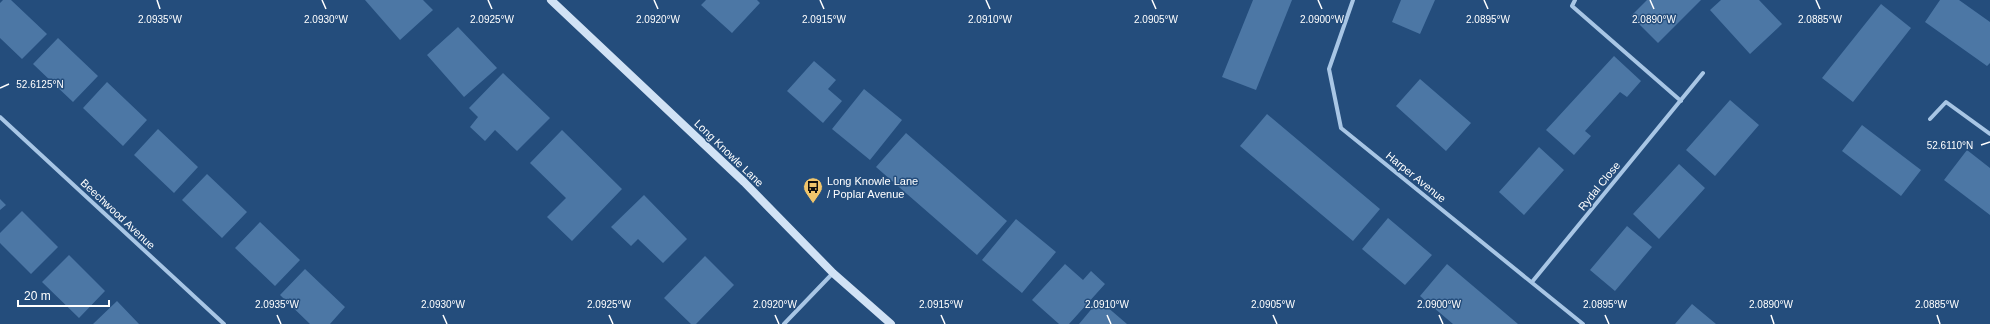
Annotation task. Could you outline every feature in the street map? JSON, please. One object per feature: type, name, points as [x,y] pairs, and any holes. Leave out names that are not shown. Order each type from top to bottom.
[{"type":"main road","name":"Long Knowle Lane","points":[[550,0],[744,182],[833,273],[891,324]]},
{"type":"street","name":"Harper Avenue","points":[[1353,0],[1329,69],[1341,128],[1583,324]]},
{"type":"street","points":[[1575,0],[1572,6],[1681,101]]},
{"type":"street","name":"Rydal Close","points":[[1532,282],[1703,73]]},
{"type":"street","points":[[1930,119],[1946,102],[1990,134]]},
{"type":"street","name":"Beechwood Avenue","points":[[0,117],[224,324]]},
{"type":"street","points":[[784,324],[833,273]]},
{"type":"building","points":[[3,0],[11,0],[47,34],[22,59],[0,38],[0,3]]},
{"type":"building","points":[[365,0],[423,0],[433,10],[400,40]]},
{"type":"building","points":[[706,0],[757,0],[760,3],[732,33],[701,5]]},
{"type":"building","points":[[1253,0],[1292,0],[1256,90],[1222,77]]},
{"type":"building","points":[[1401,0],[1435,0],[1420,34],[1392,22]]},
{"type":"building","points":[[1647,0],[1701,0],[1658,43],[1631,16]]},
{"type":"building","points":[[1721,0],[1759,0],[1782,24],[1750,54],[1710,10]]},
{"type":"building","points":[[1940,0],[1959,0],[1990,22],[1990,63],[1987,66],[1925,22]]},
{"type":"building","points":[[1881,4],[1911,28],[1853,102],[1822,78]]},
{"type":"building","points":[[458,27],[497,68],[464,97],[427,55]]},
{"type":"building","points":[[58,38],[98,76],[73,102],[33,64]]},
{"type":"building","points":[[1614,56],[1641,81],[1627,97],[1620,92],[1585,131],[1591,136],[1574,155],[1546,130]]},
{"type":"building","points":[[814,61],[836,80],[828,89],[842,101],[823,123],[787,91]]},
{"type":"building","points":[[503,73],[550,118],[517,151],[495,130],[485,141],[470,127],[478,117],[469,108]]},
{"type":"building","points":[[1420,79],[1471,123],[1446,151],[1396,106]]},
{"type":"building","points":[[107,82],[147,120],[123,146],[83,108]]},
{"type":"building","points":[[864,89],[902,120],[870,160],[832,129]]},
{"type":"building","points":[[1730,100],[1759,125],[1715,176],[1686,150]]},
{"type":"building","points":[[1267,114],[1380,209],[1353,241],[1240,146]]},
{"type":"building","points":[[1862,125],[1921,170],[1901,196],[1842,151]]},
{"type":"building","points":[[158,129],[198,167],[174,193],[134,155]]},
{"type":"building","points":[[562,130],[622,189],[572,241],[547,217],[566,198],[530,163]]},
{"type":"building","points":[[906,133],[1007,221],[977,255],[876,167]]},
{"type":"building","points":[[1539,147],[1564,170],[1524,215],[1499,192]]},
{"type":"building","points":[[1967,150],[1990,168],[1990,215],[1944,180]]},
{"type":"building","points":[[1679,164],[1705,188],[1659,239],[1633,214]]},
{"type":"building","points":[[207,174],[247,212],[222,238],[182,200]]},
{"type":"building","points":[[644,195],[687,239],[663,263],[638,239],[631,246],[611,227]]},
{"type":"building","points":[[0,199],[6,205],[0,210]]},
{"type":"building","points":[[22,211],[58,247],[31,274],[0,243],[0,233]]},
{"type":"building","points":[[1388,218],[1432,255],[1405,285],[1362,249]]},
{"type":"building","points":[[1016,219],[1056,252],[1022,293],[982,260]]},
{"type":"building","points":[[260,222],[300,260],[275,286],[235,248]]},
{"type":"building","points":[[1627,226],[1652,247],[1615,291],[1590,270]]},
{"type":"building","points":[[69,255],[105,291],[79,318],[42,282]]},
{"type":"building","points":[[705,256],[734,285],[696,324],[691,324],[664,298]]},
{"type":"building","points":[[1065,264],[1083,280],[1091,271],[1105,284],[1069,324],[1059,324],[1032,300]]},
{"type":"building","points":[[1447,264],[1518,324],[1453,324],[1420,296]]},
{"type":"building","points":[[305,269],[345,307],[330,324],[310,324],[280,295]]},
{"type":"building","points":[[1099,300],[1127,324],[1079,324]]},
{"type":"building","points":[[117,301],[139,324],[93,324]]},
{"type":"building","points":[[1692,304],[1716,324],[1675,324]]},
{"type":"place","name":"Long Knowle Lane / Poplar Avenue","points":[[813,204]]}]
